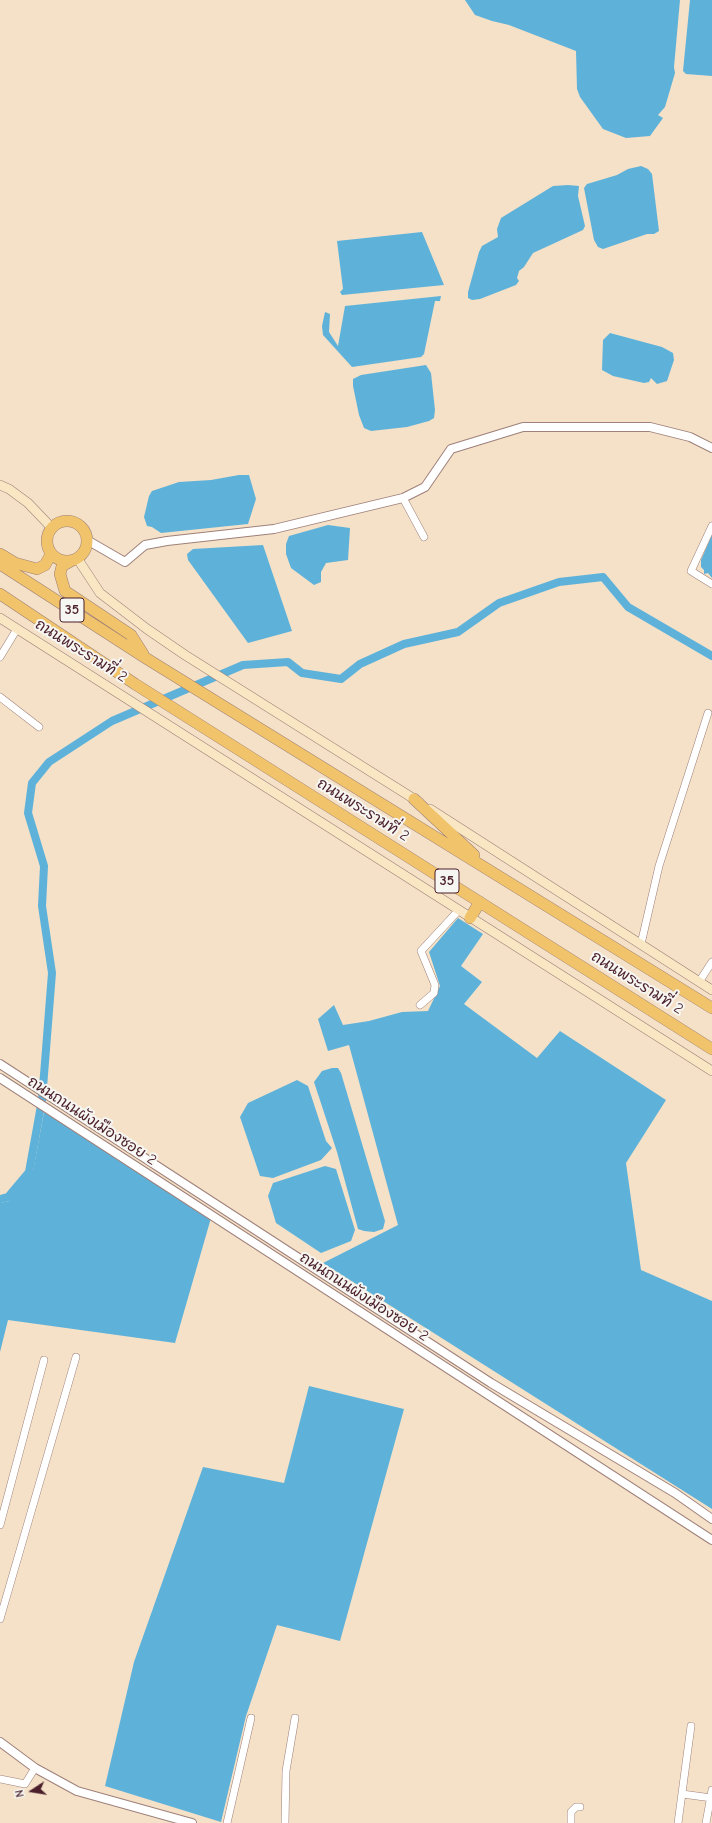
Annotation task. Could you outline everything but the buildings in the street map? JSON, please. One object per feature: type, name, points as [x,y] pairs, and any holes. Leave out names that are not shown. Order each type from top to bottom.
[{"type":"highway","points":[[74,560],[64,561],[51,554],[46,541],[51,527],[63,520],[70,520],[83,527],[88,540],[86,547],[74,560],[62,566],[60,574],[65,591],[131,635],[144,657]]},
{"type":"highway","points":[[0,554],[14,562],[37,569],[45,565],[51,554]]},
{"type":"highway","name":"ถนนพระรามที่ 2","points":[[0,564],[144,657],[712,1008]]},
{"type":"highway","name":"ถนนพระรามที่ 2","points":[[0,594],[135,684],[712,1049]]},
{"type":"highway","points":[[414,799],[497,875]]},
{"type":"highway","points":[[470,918],[480,902]]},
{"type":"main road","points":[[0,485],[9,489],[28,503],[51,527]]},
{"type":"main road","name":"35","points":[[74,560],[100,593],[147,629],[201,665],[414,799],[712,990]]},
{"type":"main road","name":"ถนนพระรามที่ 2","points":[[0,618],[458,911],[712,1071]]},
{"type":"street","points":[[88,540],[125,562],[145,545],[274,529],[403,498],[425,486],[451,449],[523,427],[650,427],[690,436],[712,448]]},
{"type":"street","points":[[403,498],[424,537]]},
{"type":"street","points":[[712,526],[691,571],[712,584]]},
{"type":"street","points":[[0,657],[17,629]]},
{"type":"street","points":[[0,697],[39,727]]},
{"type":"street","points":[[641,944],[659,866],[708,713]]},
{"type":"street","points":[[420,1005],[434,993],[435,985],[421,952],[458,911]]},
{"type":"street","points":[[699,982],[712,962]]},
{"type":"street","name":"ถนนถนนผังเมืองซอย 2","points":[[0,1064],[30,1082],[390,1319],[527,1406],[675,1493],[712,1519]]},
{"type":"street","name":"ถนนถนนผังเมืองซอย 2","points":[[0,1078],[712,1540]]},
{"type":"street","points":[[0,1619],[76,1357]]},
{"type":"street","points":[[0,1525],[44,1360]]},
{"type":"street","points":[[521,1416],[527,1406]]},
{"type":"street","points":[[227,1823],[251,1718]]},
{"type":"street","points":[[285,1823],[286,1770],[295,1718]]},
{"type":"street","points":[[678,1823],[691,1726]]},
{"type":"street","points":[[0,1742],[36,1768],[77,1791],[192,1823]]},
{"type":"street","points":[[0,1779],[26,1784],[36,1768]]},
{"type":"street","points":[[682,1794],[712,1795],[706,1823]]},
{"type":"street","points":[[571,1823],[571,1812],[576,1807],[580,1807]]},
{"type":"water","points":[[465,0],[680,0],[674,67],[675,73],[665,107],[658,115],[663,118],[650,136],[626,138],[603,129],[580,97],[577,89],[576,51],[509,25],[475,15]]},
{"type":"water","points":[[690,0],[712,0],[712,76],[686,74],[683,71]]},
{"type":"water","points":[[641,166],[648,169],[652,174],[659,231],[654,234],[647,234],[603,249],[598,247],[594,240],[584,188],[587,184],[617,175],[628,169]]},
{"type":"water","points":[[553,186],[579,186],[578,196],[585,226],[583,230],[533,253],[524,267],[519,271],[517,278],[519,281],[516,285],[480,299],[472,300],[468,298],[468,292],[479,252],[482,246],[498,237],[497,229],[501,218]]},
{"type":"water","points":[[422,232],[444,285],[342,295],[340,292],[343,289],[337,241]]},
{"type":"water","points":[[441,296],[440,301],[435,301],[424,354],[421,357],[352,367],[323,335],[322,326],[325,312],[330,314],[329,332],[338,346],[345,306]]},
{"type":"water","points":[[610,333],[662,347],[673,353],[674,360],[667,381],[657,384],[651,378],[649,382],[644,383],[613,376],[602,370],[603,340]]},
{"type":"water","points":[[426,365],[431,373],[435,410],[434,418],[429,421],[407,427],[371,431],[364,428],[359,415],[353,379],[361,375]]},
{"type":"water","points":[[239,475],[249,475],[256,499],[248,524],[161,533],[152,527],[147,526],[144,517],[149,496],[152,491],[179,482],[211,480]]},
{"type":"water","points":[[328,525],[350,528],[348,560],[326,563],[321,572],[321,582],[314,585],[291,568],[286,554],[286,544],[289,536]]},
{"type":"water","points":[[712,535],[712,578],[708,573],[704,574],[704,570],[701,567],[701,560]]},
{"type":"water","points":[[263,545],[292,631],[248,643],[188,560],[187,554],[193,549]]},
{"type":"water","points":[[458,918],[483,934],[461,966],[482,982],[464,1004],[537,1058],[560,1031],[666,1100],[626,1163],[641,1270],[712,1301],[712,1509],[323,1263],[398,1225],[349,1045],[328,1051],[318,1019],[334,1005],[343,1025],[369,1021],[402,1012],[428,1011],[440,986],[429,952]]},
{"type":"water","points":[[338,1068],[341,1073],[385,1221],[383,1229],[374,1232],[358,1229],[337,1152],[314,1082],[322,1071]]},
{"type":"water","points":[[297,1080],[308,1086],[326,1141],[332,1148],[321,1160],[273,1178],[260,1176],[240,1117],[248,1103]]},
{"type":"water","points":[[44,1112],[211,1218],[175,1343],[8,1320],[0,1352],[0,1203],[9,1201],[33,1171]]},
{"type":"water","points":[[325,1166],[336,1169],[355,1230],[351,1241],[321,1253],[276,1223],[268,1196],[273,1183]]},
{"type":"water","points":[[309,1386],[404,1409],[340,1641],[277,1625],[246,1716],[221,1822],[105,1786],[134,1662],[203,1467],[284,1483]]},
{"type":"waterway","points":[[0,1199],[8,1197],[29,1172],[42,1100],[52,973],[42,906],[44,866],[28,813],[32,783],[49,762],[112,721],[243,665],[288,662],[302,673],[341,679],[360,664],[404,644],[458,632],[499,603],[559,582],[603,577],[628,607],[712,656]]}]
